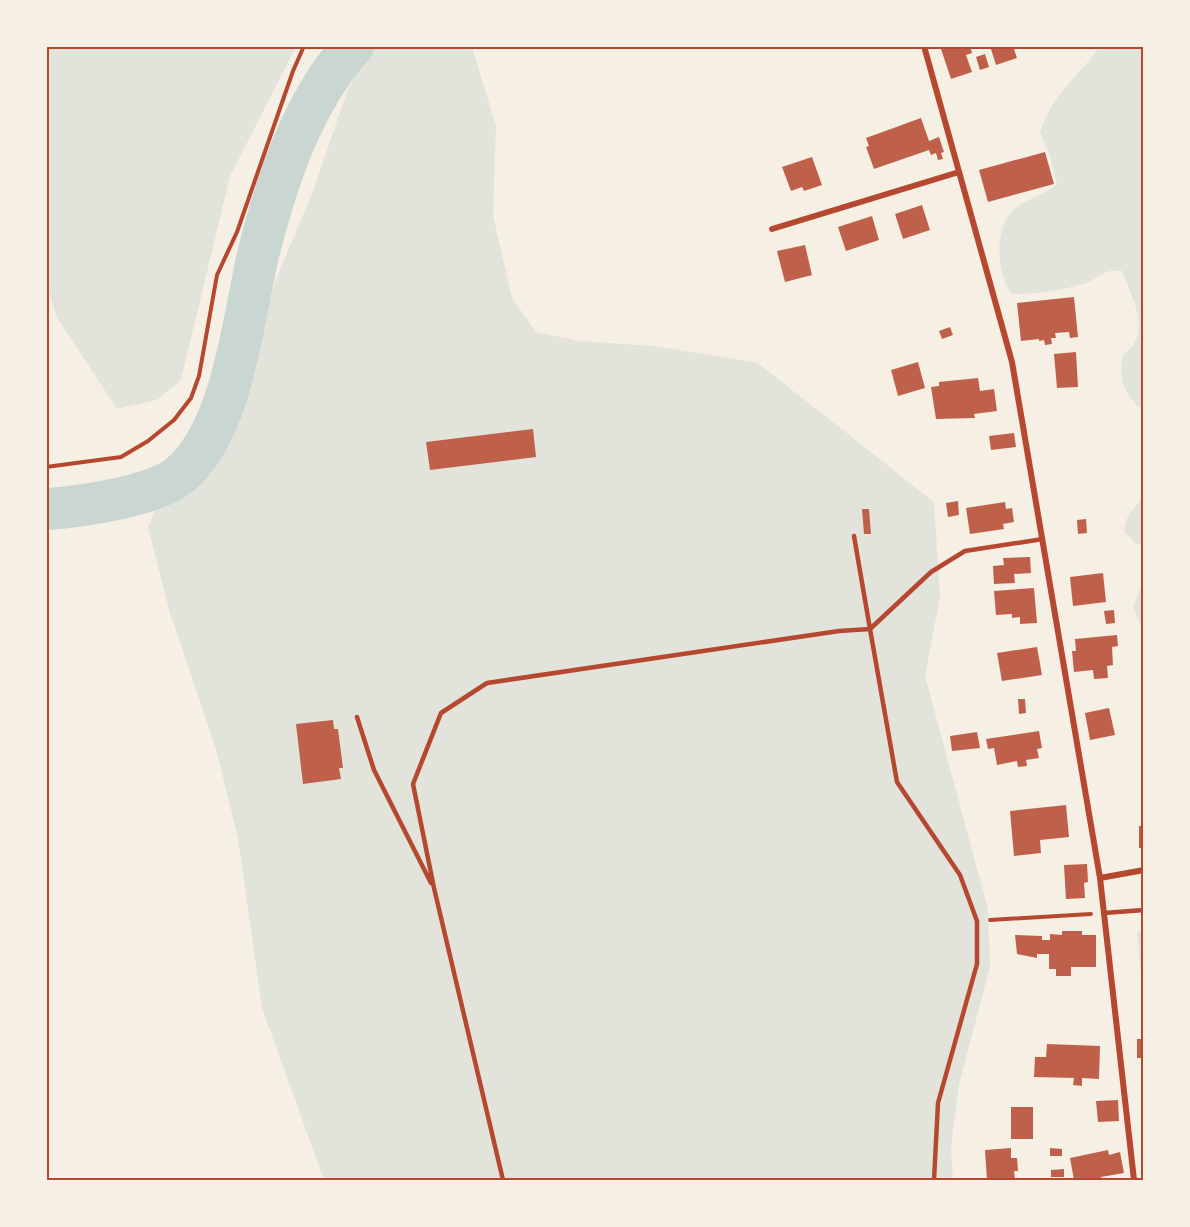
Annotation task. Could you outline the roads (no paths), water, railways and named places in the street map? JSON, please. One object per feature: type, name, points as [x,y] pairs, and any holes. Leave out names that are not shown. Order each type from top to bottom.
[{"type":"street","points":[[924,46],[1012,362],[1100,878],[1134,1180]]},
{"type":"street","points":[[772,229],[959,172]]},
{"type":"street","points":[[1100,878],[1143,870]]},
{"type":"lane","points":[[854,536],[897,782],[960,875],[977,921],[977,964],[938,1103],[934,1180]]},
{"type":"lane","points":[[503,1180],[434,888],[413,783],[441,713],[487,683],[839,631],[870,629],[931,572],[964,551],[1043,539]]},
{"type":"lane","points":[[357,717],[374,770],[434,888]]},
{"type":"lane","points":[[1104,913],[1143,910]]},
{"type":"waterway","points":[[46,509],[97,503],[154,488],[181,474],[199,454],[225,401],[234,370],[259,251],[283,169],[306,116],[320,91],[353,46]]}]
